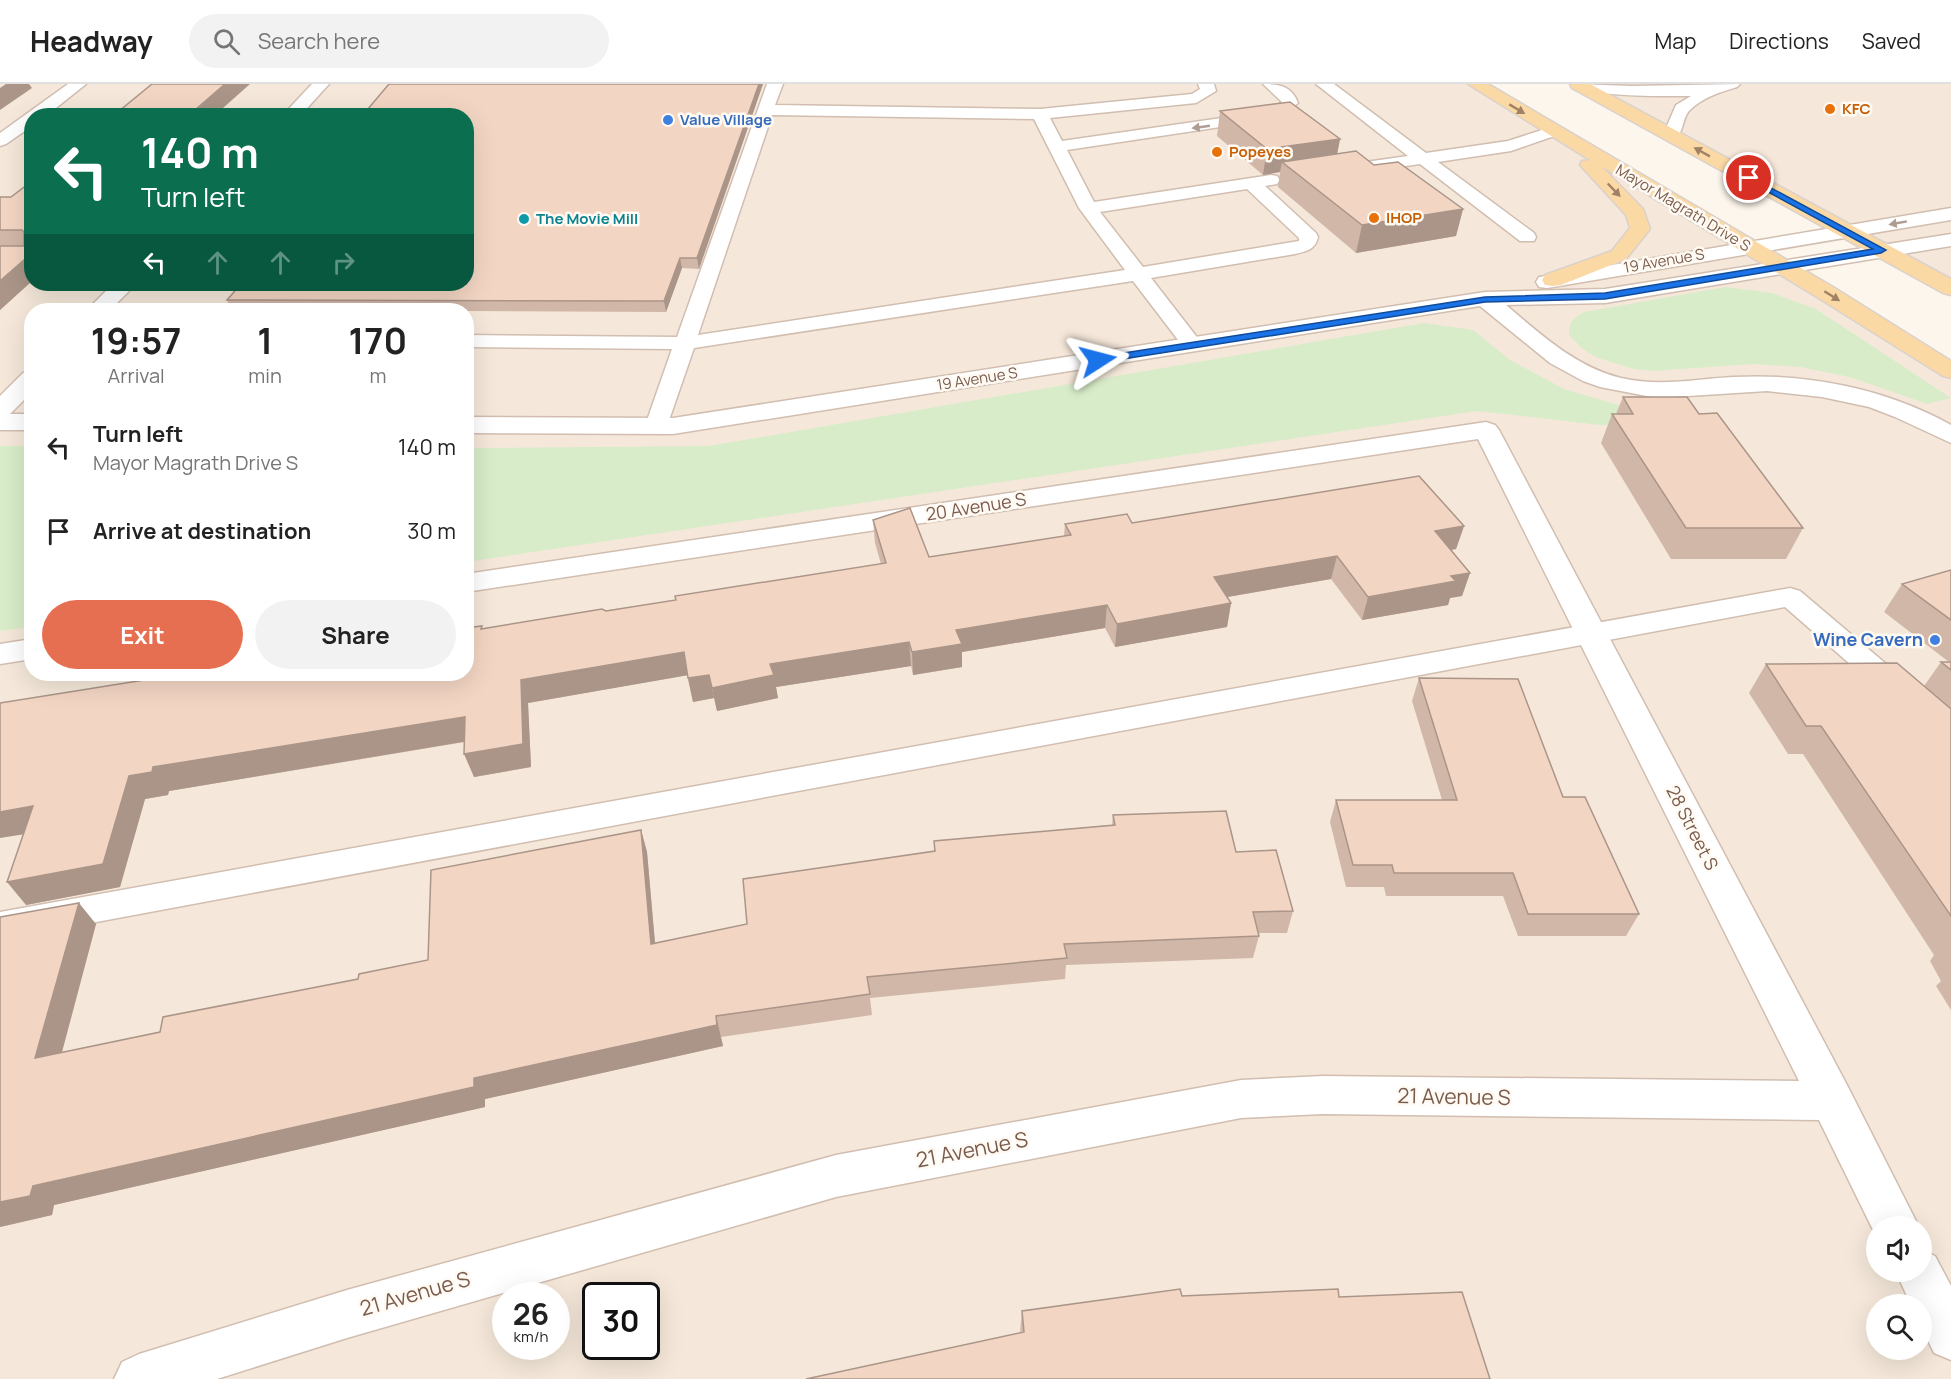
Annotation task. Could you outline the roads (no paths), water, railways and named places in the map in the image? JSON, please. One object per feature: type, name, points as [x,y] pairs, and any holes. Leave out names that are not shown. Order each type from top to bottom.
[{"type":"main road","name":"Mayor Magrath Drive S","points":[[1476,84],[1782,266],[1951,371]]},
{"type":"main road","points":[[1578,84],[1951,288]]},
{"type":"main road","points":[[1553,280],[1619,255],[1640,229],[1636,213],[1556,132]]},
{"type":"street","points":[[298,108],[321,84]]},
{"type":"street","name":"19 Avenue S","points":[[1485,300],[1553,280],[1951,214]]},
{"type":"street","name":"19 Avenue S","points":[[474,425],[673,426],[1485,300],[1605,296],[1951,240]]},
{"type":"street","points":[[105,303],[117,291]]},
{"type":"street","points":[[1485,300],[1544,348],[1577,370],[1609,382],[1641,388],[1683,391],[1758,383],[1811,387],[1848,395],[1902,412],[1951,435]]},
{"type":"street","points":[[0,410],[24,386]]},
{"type":"street","points":[[0,422],[24,422]]},
{"type":"street","name":"20 Avenue S","points":[[474,582],[1486,430]]},
{"type":"street","name":"28 Street S","points":[[1486,430],[1890,1216]]},
{"type":"street","points":[[0,654],[24,650]]},
{"type":"street","name":"21 Avenue S","points":[[139,1379],[346,1314],[836,1176],[1241,1099],[1323,1095],[1833,1101]]},
{"type":"street","points":[[1924,1282],[1951,1336]]},
{"type":"lane","points":[[45,108],[78,84]]},
{"type":"lane","points":[[656,426],[775,84]]},
{"type":"lane","points":[[766,110],[1040,114],[1196,98],[1208,91],[1206,84]]},
{"type":"lane","points":[[1057,147],[1275,115],[1290,103],[1288,97],[1271,84]]},
{"type":"lane","points":[[1324,84],[1527,237]]},
{"type":"lane","points":[[1584,84],[1632,92],[1708,92]]},
{"type":"lane","points":[[1671,135],[1682,108],[1708,92],[1732,84]]},
{"type":"lane","points":[[1040,114],[1088,208],[1192,345]]},
{"type":"lane","points":[[0,141],[24,124]]},
{"type":"lane","points":[[1331,172],[1511,146],[1556,132]]},
{"type":"lane","points":[[1088,208],[1286,178]]},
{"type":"lane","points":[[474,341],[685,343],[1138,274],[1295,248],[1307,244],[1309,237],[1251,183]]},
{"type":"lane","points":[[0,926],[1790,597],[1951,735]]},
{"type":"place","name":"KFC","points":[[1830,109]]},
{"type":"place","name":"Value Village","points":[[668,120]]},
{"type":"place","name":"Popeyes","points":[[1217,152]]},
{"type":"place","name":"IHOP","points":[[1374,218]]},
{"type":"place","name":"The Movie Mill","points":[[524,219]]},
{"type":"place","name":"Wine Cavern","points":[[1935,640]]}]
